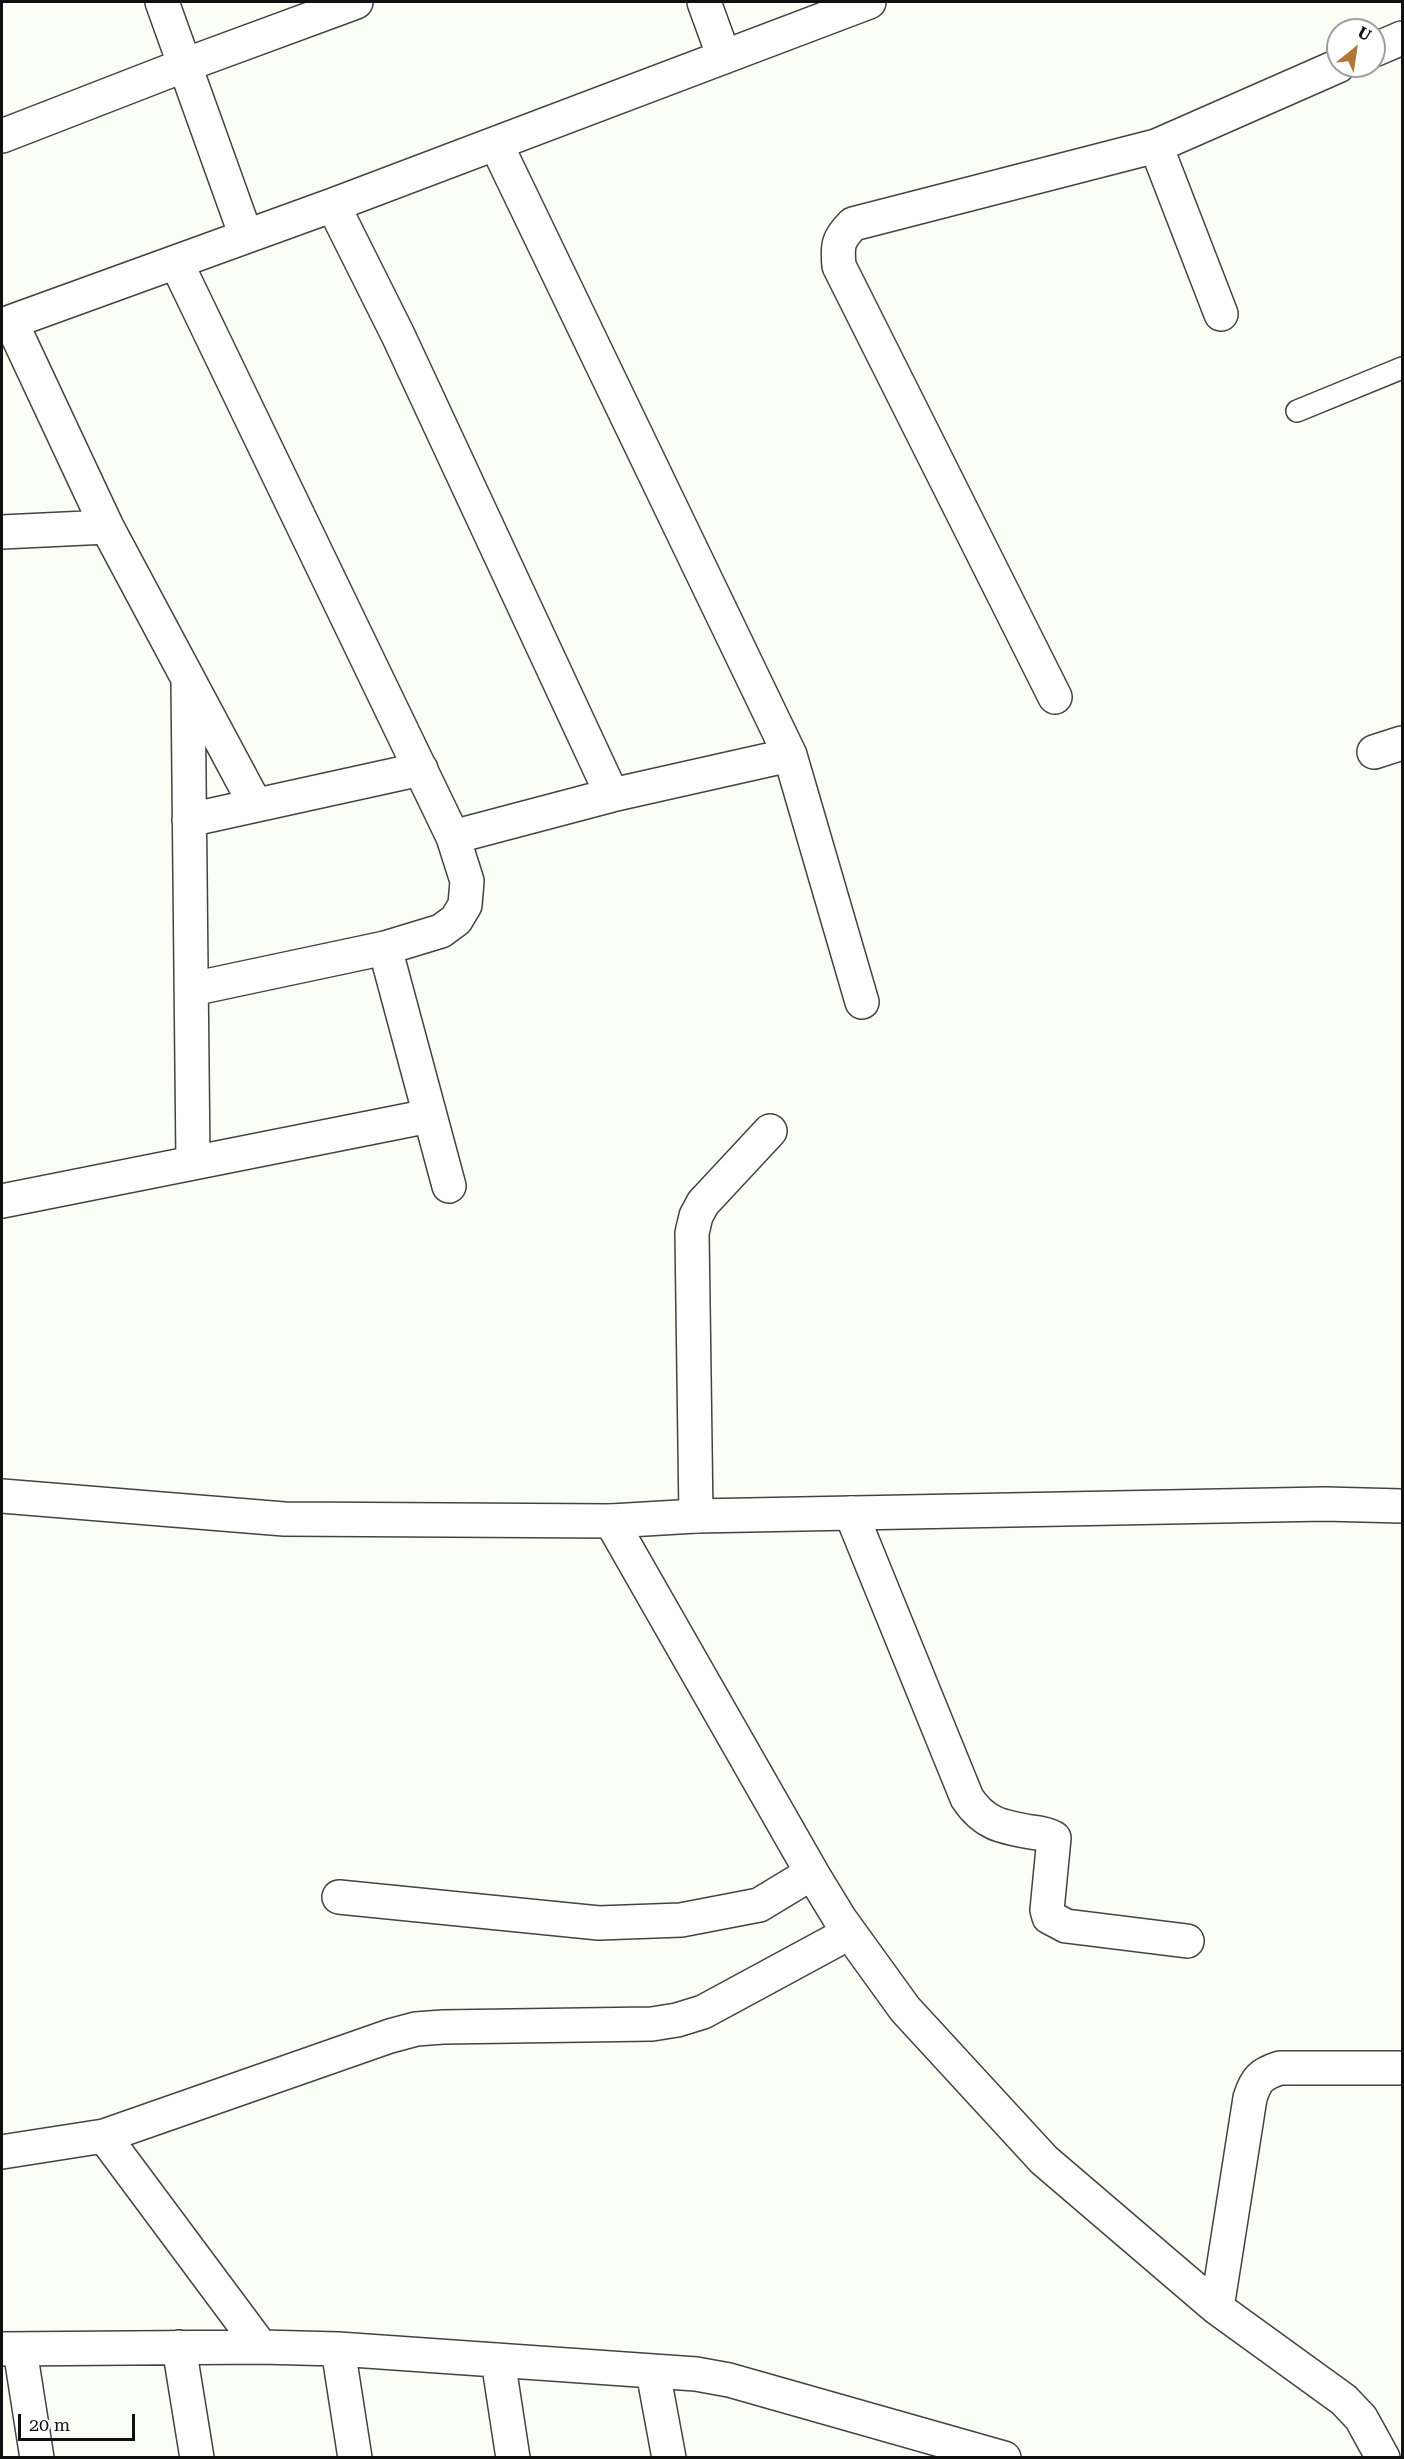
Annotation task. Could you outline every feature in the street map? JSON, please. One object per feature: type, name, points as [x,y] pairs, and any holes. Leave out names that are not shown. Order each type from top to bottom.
[{"type":"street","points":[[162,2],[246,236]]},
{"type":"street","points":[[2,136],[356,2]]},
{"type":"street","points":[[704,2],[724,57]]},
{"type":"street","points":[[255,804],[107,527],[6,323],[333,205],[868,2]]},
{"type":"street","points":[[1386,45],[1402,38]]},
{"type":"street","points":[[1055,697],[839,266],[837,250],[841,236],[853,224],[1156,146],[1326,71]]},
{"type":"street","points":[[496,144],[790,755],[862,1002]]},
{"type":"street","points":[[1156,146],[1221,314]]},
{"type":"street","points":[[333,205],[398,335],[612,795]]},
{"type":"street","points":[[176,262],[453,837],[467,881],[465,904],[456,920],[441,931],[385,948],[192,989]]},
{"type":"street","points":[[2,532],[107,527]]},
{"type":"street","points":[[188,678],[193,1162]]},
{"type":"street","points":[[453,837],[612,795],[790,755]]},
{"type":"street","points":[[189,820],[421,769]]},
{"type":"street","points":[[385,948],[449,1186]]},
{"type":"street","points":[[2,1201],[429,1116]]},
{"type":"street","points":[[696,1516],[692,1233],[696,1216],[703,1203],[770,1131]]},
{"type":"street","points":[[2,1496],[284,1519],[611,1521],[696,1516],[1314,1504],[1402,1506]]},
{"type":"street","points":[[851,1513],[967,1798],[976,1811],[987,1820],[1009,1828],[1045,1834],[1054,1838],[1048,1917],[1066,1926],[1187,1941]]},
{"type":"street","points":[[611,1521],[812,1873],[849,1933],[905,2009],[1044,2160],[1217,2308],[1344,2400],[1361,2418],[1383,2457]]},
{"type":"street","points":[[339,1897],[599,1923],[681,1920],[759,1905],[812,1873]]},
{"type":"street","points":[[2,2152],[104,2136],[390,2036],[416,2029],[652,2024],[677,2020],[703,2012],[849,1933]]},
{"type":"street","points":[[1217,2308],[1250,2098],[1254,2085],[1264,2073],[1280,2068],[1402,2068]]},
{"type":"street","points":[[104,2136],[261,2347]]},
{"type":"street","points":[[37,2457],[11,2349],[261,2347],[338,2349],[696,2374],[729,2380],[1004,2457]]},
{"type":"street","points":[[179,2348],[197,2457]]},
{"type":"street","points":[[338,2349],[355,2457]]},
{"type":"street","points":[[498,2360],[513,2457]]},
{"type":"street","points":[[653,2372],[669,2457]]},
{"type":"lane","points":[[1297,411],[1402,368]]}]
